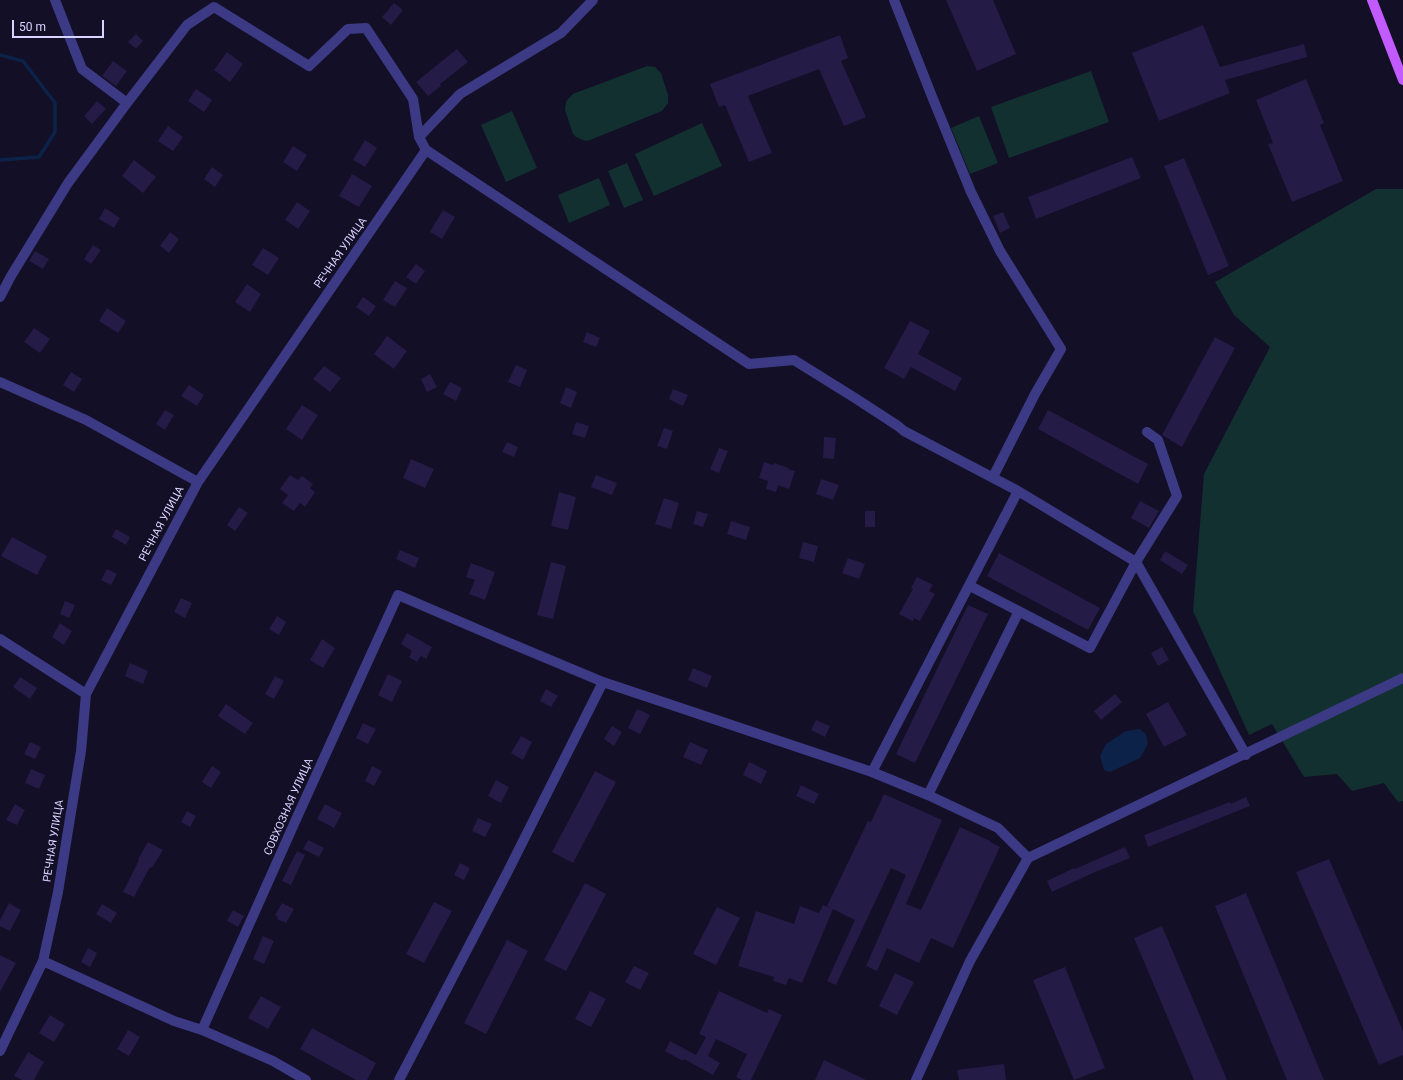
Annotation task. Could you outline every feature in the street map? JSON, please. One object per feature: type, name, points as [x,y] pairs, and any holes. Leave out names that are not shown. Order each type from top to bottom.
[{"type":"main road","points":[[1372,0],[1403,80]]},
{"type":"street","points":[[55,0],[82,69],[127,103]]},
{"type":"street","points":[[419,137],[460,94],[561,33],[593,0]]},
{"type":"street","points":[[894,0],[972,192],[1000,251],[1061,349],[1035,394],[993,477]]},
{"type":"street","points":[[0,297],[11,276],[68,183],[187,25],[214,7],[309,66],[348,29],[366,28],[413,99],[419,137],[426,150],[749,364],[794,360],[856,398],[904,431],[1018,491],[1136,562],[1246,755]]},
{"type":"street","name":"РЕЧНАЯ УЛИЦА","points":[[0,1051],[43,962],[58,892],[78,766],[86,694],[198,482],[426,150]]},
{"type":"street","points":[[0,382],[86,420],[198,482]]},
{"type":"street","points":[[970,586],[1090,648],[1136,562],[1177,496],[1158,440],[1147,432]]},
{"type":"street","points":[[872,772],[970,586],[1018,491]]},
{"type":"street","name":"СОВХОЗНАЯ УЛИЦА","points":[[202,1030],[398,595],[603,682]]},
{"type":"street","points":[[928,795],[1019,611]]},
{"type":"street","points":[[0,639],[86,694]]},
{"type":"street","points":[[916,1080],[970,961],[1028,858],[1246,755],[1403,678]]},
{"type":"street","points":[[399,1080],[508,873],[603,682],[872,772],[928,795],[998,828],[1028,858]]},
{"type":"street","points":[[43,962],[174,1021],[202,1030],[273,1061],[306,1080]]},
{"type":"green space","points":[[647,66],[655,67],[661,73],[668,95],[668,103],[662,111],[590,140],[585,141],[573,134],[565,110],[566,102],[573,94]]},
{"type":"green space","points":[[1091,71],[1109,122],[1009,158],[991,107]]},
{"type":"green space","points":[[512,111],[537,168],[506,182],[481,125]]},
{"type":"green space","points":[[979,116],[998,163],[970,174],[951,128]]},
{"type":"green space","points":[[702,123],[722,166],[654,196],[635,154]]},
{"type":"green space","points":[[627,163],[643,200],[624,208],[608,171]]},
{"type":"green space","points":[[599,178],[610,205],[569,223],[558,195]]},
{"type":"green space","points":[[1376,189],[1403,189],[1403,801],[1398,802],[1384,783],[1352,791],[1337,774],[1304,777],[1272,724],[1249,735],[1193,611],[1204,474],[1270,347],[1234,315],[1215,282]]},
{"type":"water","points":[[1140,729],[1146,734],[1148,744],[1140,758],[1110,772],[1104,770],[1100,756],[1106,744],[1126,731]]},
{"type":"building","points":[[946,0],[993,0],[1016,54],[977,71]]},
{"type":"building","points":[[394,3],[403,10],[391,25],[382,17]]},
{"type":"building","points":[[1203,25],[1220,67],[1304,44],[1307,57],[1225,80],[1230,93],[1159,121],[1132,53]]},
{"type":"building","points":[[136,34],[143,41],[136,49],[128,42]]},
{"type":"building","points":[[840,35],[848,58],[841,61],[866,117],[844,126],[819,69],[748,96],[772,153],[749,162],[725,105],[719,107],[710,84]]},
{"type":"building","points":[[457,49],[468,62],[440,84],[441,86],[428,96],[416,82]]},
{"type":"building","points":[[227,52],[243,64],[230,82],[214,70]]},
{"type":"building","points":[[113,61],[127,71],[116,86],[102,76]]},
{"type":"building","points":[[1306,79],[1324,123],[1320,125],[1343,181],[1292,202],[1268,144],[1273,143],[1256,100]]},
{"type":"building","points":[[196,89],[212,100],[204,112],[188,101]]},
{"type":"building","points":[[97,101],[106,109],[92,124],[84,116]]},
{"type":"building","points":[[168,126],[183,137],[173,151],[158,141]]},
{"type":"building","points":[[365,140],[377,148],[365,167],[353,160]]},
{"type":"building","points":[[293,146],[307,155],[297,171],[283,162]]},
{"type":"building","points":[[1132,157],[1141,178],[1036,219],[1028,197]]},
{"type":"building","points":[[1184,158],[1229,266],[1208,275],[1164,166]]},
{"type":"building","points":[[134,160],[156,177],[143,193],[122,176]]},
{"type":"building","points":[[212,167],[223,175],[215,187],[204,179]]},
{"type":"building","points":[[352,174],[372,186],[359,207],[339,196]]},
{"type":"building","points":[[297,202],[310,211],[298,229],[285,220]]},
{"type":"building","points":[[105,208],[120,218],[114,228],[99,219]]},
{"type":"building","points":[[443,210],[455,217],[442,239],[430,232]]},
{"type":"building","points":[[1003,212],[1010,228],[1000,233],[993,216]]},
{"type":"building","points":[[170,232],[179,239],[169,253],[160,246]]},
{"type":"building","points":[[93,245],[101,250],[91,264],[84,259]]},
{"type":"building","points":[[263,248],[279,258],[268,275],[252,265]]},
{"type":"building","points":[[35,251],[49,259],[43,269],[29,261]]},
{"type":"building","points":[[416,264],[425,271],[416,284],[406,277]]},
{"type":"building","points":[[395,281],[407,288],[395,307],[383,300]]},
{"type":"building","points":[[247,284],[261,294],[250,312],[235,302]]},
{"type":"building","points":[[363,297],[376,306],[369,316],[356,307]]},
{"type":"building","points":[[107,308],[126,321],[118,333],[99,321]]},
{"type":"building","points":[[910,321],[930,331],[918,354],[962,378],[955,391],[911,367],[904,379],[884,368]]},
{"type":"building","points":[[34,328],[50,339],[40,353],[24,342]]},
{"type":"building","points":[[587,332],[600,338],[596,347],[583,342]]},
{"type":"building","points":[[387,336],[407,351],[394,369],[374,354]]},
{"type":"building","points":[[1215,337],[1235,348],[1182,447],[1162,435]]},
{"type":"building","points":[[516,365],[527,370],[520,387],[508,382]]},
{"type":"building","points":[[324,366],[341,378],[330,392],[313,379]]},
{"type":"building","points":[[71,372],[82,379],[74,392],[63,385]]},
{"type":"building","points":[[430,374],[437,387],[427,392],[421,379]]},
{"type":"building","points":[[450,382],[462,388],[456,401],[443,394]]},
{"type":"building","points":[[189,385],[204,395],[197,406],[181,396]]},
{"type":"building","points":[[566,387],[577,392],[571,408],[560,403]]},
{"type":"building","points":[[673,389],[688,395],[683,406],[669,399]]},
{"type":"building","points":[[302,405],[318,415],[302,440],[286,429]]},
{"type":"building","points":[[165,410],[174,415],[165,430],[156,424]]},
{"type":"building","points":[[1048,410],[1148,464],[1138,484],[1038,429]]},
{"type":"building","points":[[576,422],[589,426],[585,438],[572,434]]},
{"type":"building","points":[[664,428],[673,431],[667,449],[657,446]]},
{"type":"building","points":[[824,437],[836,438],[834,459],[823,458]]},
{"type":"building","points":[[507,442],[518,447],[514,457],[502,452]]},
{"type":"building","points":[[719,448],[728,451],[719,473],[710,469]]},
{"type":"building","points":[[411,459],[434,469],[425,488],[403,478]]},
{"type":"building","points":[[764,462],[773,465],[774,463],[795,471],[789,489],[778,485],[776,492],[766,489],[768,481],[759,478]]},
{"type":"building","points":[[290,475],[298,480],[302,476],[313,484],[310,488],[315,492],[305,507],[300,503],[294,511],[282,503],[288,495],[280,489]]},
{"type":"building","points":[[596,475],[617,483],[612,495],[591,487]]},
{"type":"building","points":[[821,479],[839,485],[833,500],[816,494]]},
{"type":"building","points":[[559,492],[576,497],[568,530],[551,526]]},
{"type":"building","points":[[664,498],[679,503],[671,529],[655,524]]},
{"type":"building","points":[[1140,501],[1159,511],[1149,528],[1131,518]]},
{"type":"building","points":[[239,507],[248,513],[235,531],[227,525]]},
{"type":"building","points":[[697,511],[708,514],[703,527],[693,524]]},
{"type":"building","points":[[865,511],[875,511],[875,527],[865,527]]},
{"type":"building","points":[[731,521],[750,527],[746,540],[727,534]]},
{"type":"building","points":[[116,529],[130,537],[126,545],[112,537]]},
{"type":"building","points":[[12,537],[47,556],[37,575],[1,556]]},
{"type":"building","points":[[803,542],[818,546],[814,562],[799,558]]},
{"type":"building","points":[[400,550],[419,558],[415,568],[396,559]]},
{"type":"building","points":[[1165,551],[1188,565],[1182,574],[1160,560]]},
{"type":"building","points":[[999,553],[1100,608],[1088,630],[987,576]]},
{"type":"building","points":[[848,558],[865,564],[859,579],[842,573]]},
{"type":"building","points":[[551,562],[566,566],[553,619],[537,615]]},
{"type":"building","points":[[471,563],[495,572],[485,600],[469,594],[475,580],[466,577]]},
{"type":"building","points":[[107,569],[117,574],[111,585],[101,580]]},
{"type":"building","points":[[917,577],[933,585],[929,591],[935,594],[920,621],[914,618],[913,621],[899,614],[913,589],[911,588]]},
{"type":"building","points":[[181,598],[192,603],[185,618],[174,612]]},
{"type":"building","points":[[65,601],[75,605],[69,618],[60,614]]},
{"type":"building","points":[[968,605],[988,614],[915,763],[896,754]]},
{"type":"building","points":[[277,616],[286,622],[279,635],[269,629]]},
{"type":"building","points":[[60,623],[72,631],[64,645],[52,637]]},
{"type":"building","points":[[407,633],[432,647],[426,659],[421,656],[417,662],[409,657],[412,651],[401,644]]},
{"type":"building","points":[[322,639],[335,648],[323,668],[310,660]]},
{"type":"building","points":[[1162,647],[1169,660],[1158,666],[1151,653]]},
{"type":"building","points":[[130,663],[148,671],[143,684],[125,676]]},
{"type":"building","points":[[693,668],[712,676],[707,688],[688,680]]},
{"type":"building","points":[[388,674],[402,681],[392,702],[378,695]]},
{"type":"building","points":[[275,676],[284,681],[274,699],[265,694]]},
{"type":"building","points":[[20,677],[37,688],[30,699],[13,687]]},
{"type":"building","points":[[546,689],[558,696],[551,707],[540,701]]},
{"type":"building","points":[[1115,694],[1122,702],[1101,720],[1094,711]]},
{"type":"building","points":[[1168,702],[1187,735],[1164,747],[1146,714]]},
{"type":"building","points":[[226,704],[253,723],[245,734],[218,716]]},
{"type":"building","points":[[637,709],[650,715],[640,734],[628,728]]},
{"type":"building","points":[[816,720],[830,726],[825,737],[811,730]]},
{"type":"building","points":[[363,723],[376,729],[368,744],[356,738]]},
{"type":"building","points":[[612,726],[622,732],[614,746],[604,739]]},
{"type":"building","points":[[521,736],[532,742],[523,760],[511,753]]},
{"type":"building","points":[[30,742],[41,747],[35,759],[24,754]]},
{"type":"building","points":[[690,742],[708,750],[701,765],[683,757]]},
{"type":"building","points":[[749,762],[767,771],[761,784],[743,775]]},
{"type":"building","points":[[212,766],[221,772],[211,788],[202,782]]},
{"type":"building","points":[[372,766],[382,771],[374,786],[365,781]]},
{"type":"building","points":[[31,769],[45,775],[39,789],[25,783]]},
{"type":"building","points":[[595,771],[616,782],[573,863],[552,852]]},
{"type":"building","points":[[496,780],[509,787],[501,803],[488,796]]},
{"type":"building","points":[[801,785],[819,794],[814,804],[796,796]]},
{"type":"building","points":[[884,794],[942,820],[906,904],[921,910],[960,827],[1000,847],[953,948],[931,938],[919,963],[887,948],[877,971],[866,966],[906,875],[891,868],[836,985],[827,981],[855,920],[827,906],[868,821],[871,822]]},
{"type":"building","points":[[1246,797],[1250,806],[1148,847],[1144,835],[1230,802],[1231,804]]},
{"type":"building","points":[[15,804],[25,810],[17,825],[6,820]]},
{"type":"building","points":[[325,804],[342,813],[334,828],[317,819]]},
{"type":"building","points":[[187,811],[196,816],[190,827],[181,822]]},
{"type":"building","points":[[478,818],[492,824],[485,837],[472,831]]},
{"type":"building","points":[[308,840],[324,848],[319,857],[303,849]]},
{"type":"building","points":[[148,842],[163,850],[152,868],[150,867],[134,897],[123,892],[139,860],[138,859]]},
{"type":"building","points":[[1125,847],[1130,858],[1052,892],[1047,881]]},
{"type":"building","points":[[297,851],[305,855],[291,885],[282,881]]},
{"type":"building","points":[[1329,859],[1403,1031],[1403,1055],[1379,1065],[1296,872]]},
{"type":"building","points":[[460,863],[470,868],[464,880],[454,875]]},
{"type":"building","points":[[585,883],[606,894],[566,971],[544,960]]},
{"type":"building","points":[[1246,893],[1324,1080],[1287,1080],[1215,906]]},
{"type":"building","points":[[434,902],[452,911],[424,963],[406,954]]},
{"type":"building","points":[[9,903],[21,910],[10,931],[0,926],[0,920]]},
{"type":"building","points":[[282,903],[294,909],[286,923],[277,919],[278,917],[275,915]]},
{"type":"building","points":[[102,904],[117,913],[111,923],[96,914]]},
{"type":"building","points":[[823,905],[833,909],[802,983],[789,978],[786,985],[773,981],[774,977],[738,966],[756,911],[794,924],[800,906],[819,913]]},
{"type":"building","points":[[717,907],[740,918],[716,965],[693,954]]},
{"type":"building","points":[[233,910],[244,916],[238,927],[227,921]]},
{"type":"building","points":[[1162,926],[1227,1080],[1194,1080],[1134,938]]},
{"type":"building","points":[[263,936],[274,941],[264,964],[253,959]]},
{"type":"building","points":[[507,940],[528,951],[486,1034],[464,1023]]},
{"type":"building","points":[[88,948],[97,953],[90,967],[81,962]]},
{"type":"building","points":[[0,955],[16,963],[0,992]]},
{"type":"building","points":[[634,966],[649,973],[640,990],[625,982]]},
{"type":"building","points":[[1065,967],[1105,1068],[1074,1080],[1033,980]]},
{"type":"building","points":[[895,973],[914,982],[897,1015],[879,1006]]},
{"type":"building","points":[[590,991],[606,999],[591,1027],[575,1019]]},
{"type":"building","points":[[719,991],[767,1013],[769,1009],[782,1015],[751,1080],[742,1080],[736,1077],[747,1054],[716,1039],[708,1056],[720,1063],[713,1075],[684,1059],[683,1061],[665,1051],[670,1041],[696,1055],[706,1037],[699,1034]]},
{"type":"building","points":[[261,996],[281,1007],[268,1029],[248,1018]]},
{"type":"building","points":[[50,1015],[65,1024],[54,1042],[39,1033]]},
{"type":"building","points":[[312,1028],[376,1063],[367,1080],[356,1080],[300,1049]]},
{"type":"building","points":[[128,1030],[140,1037],[129,1056],[117,1049]]},
{"type":"building","points":[[28,1052],[44,1062],[34,1080],[22,1080],[14,1076]]},
{"type":"building","points":[[824,1060],[866,1080],[815,1080]]},
{"type":"building","points":[[1004,1064],[1006,1080],[959,1080],[957,1070]]},
{"type":"waterway","points":[[0,55],[23,61],[55,103],[55,132],[39,157],[0,160]]}]
